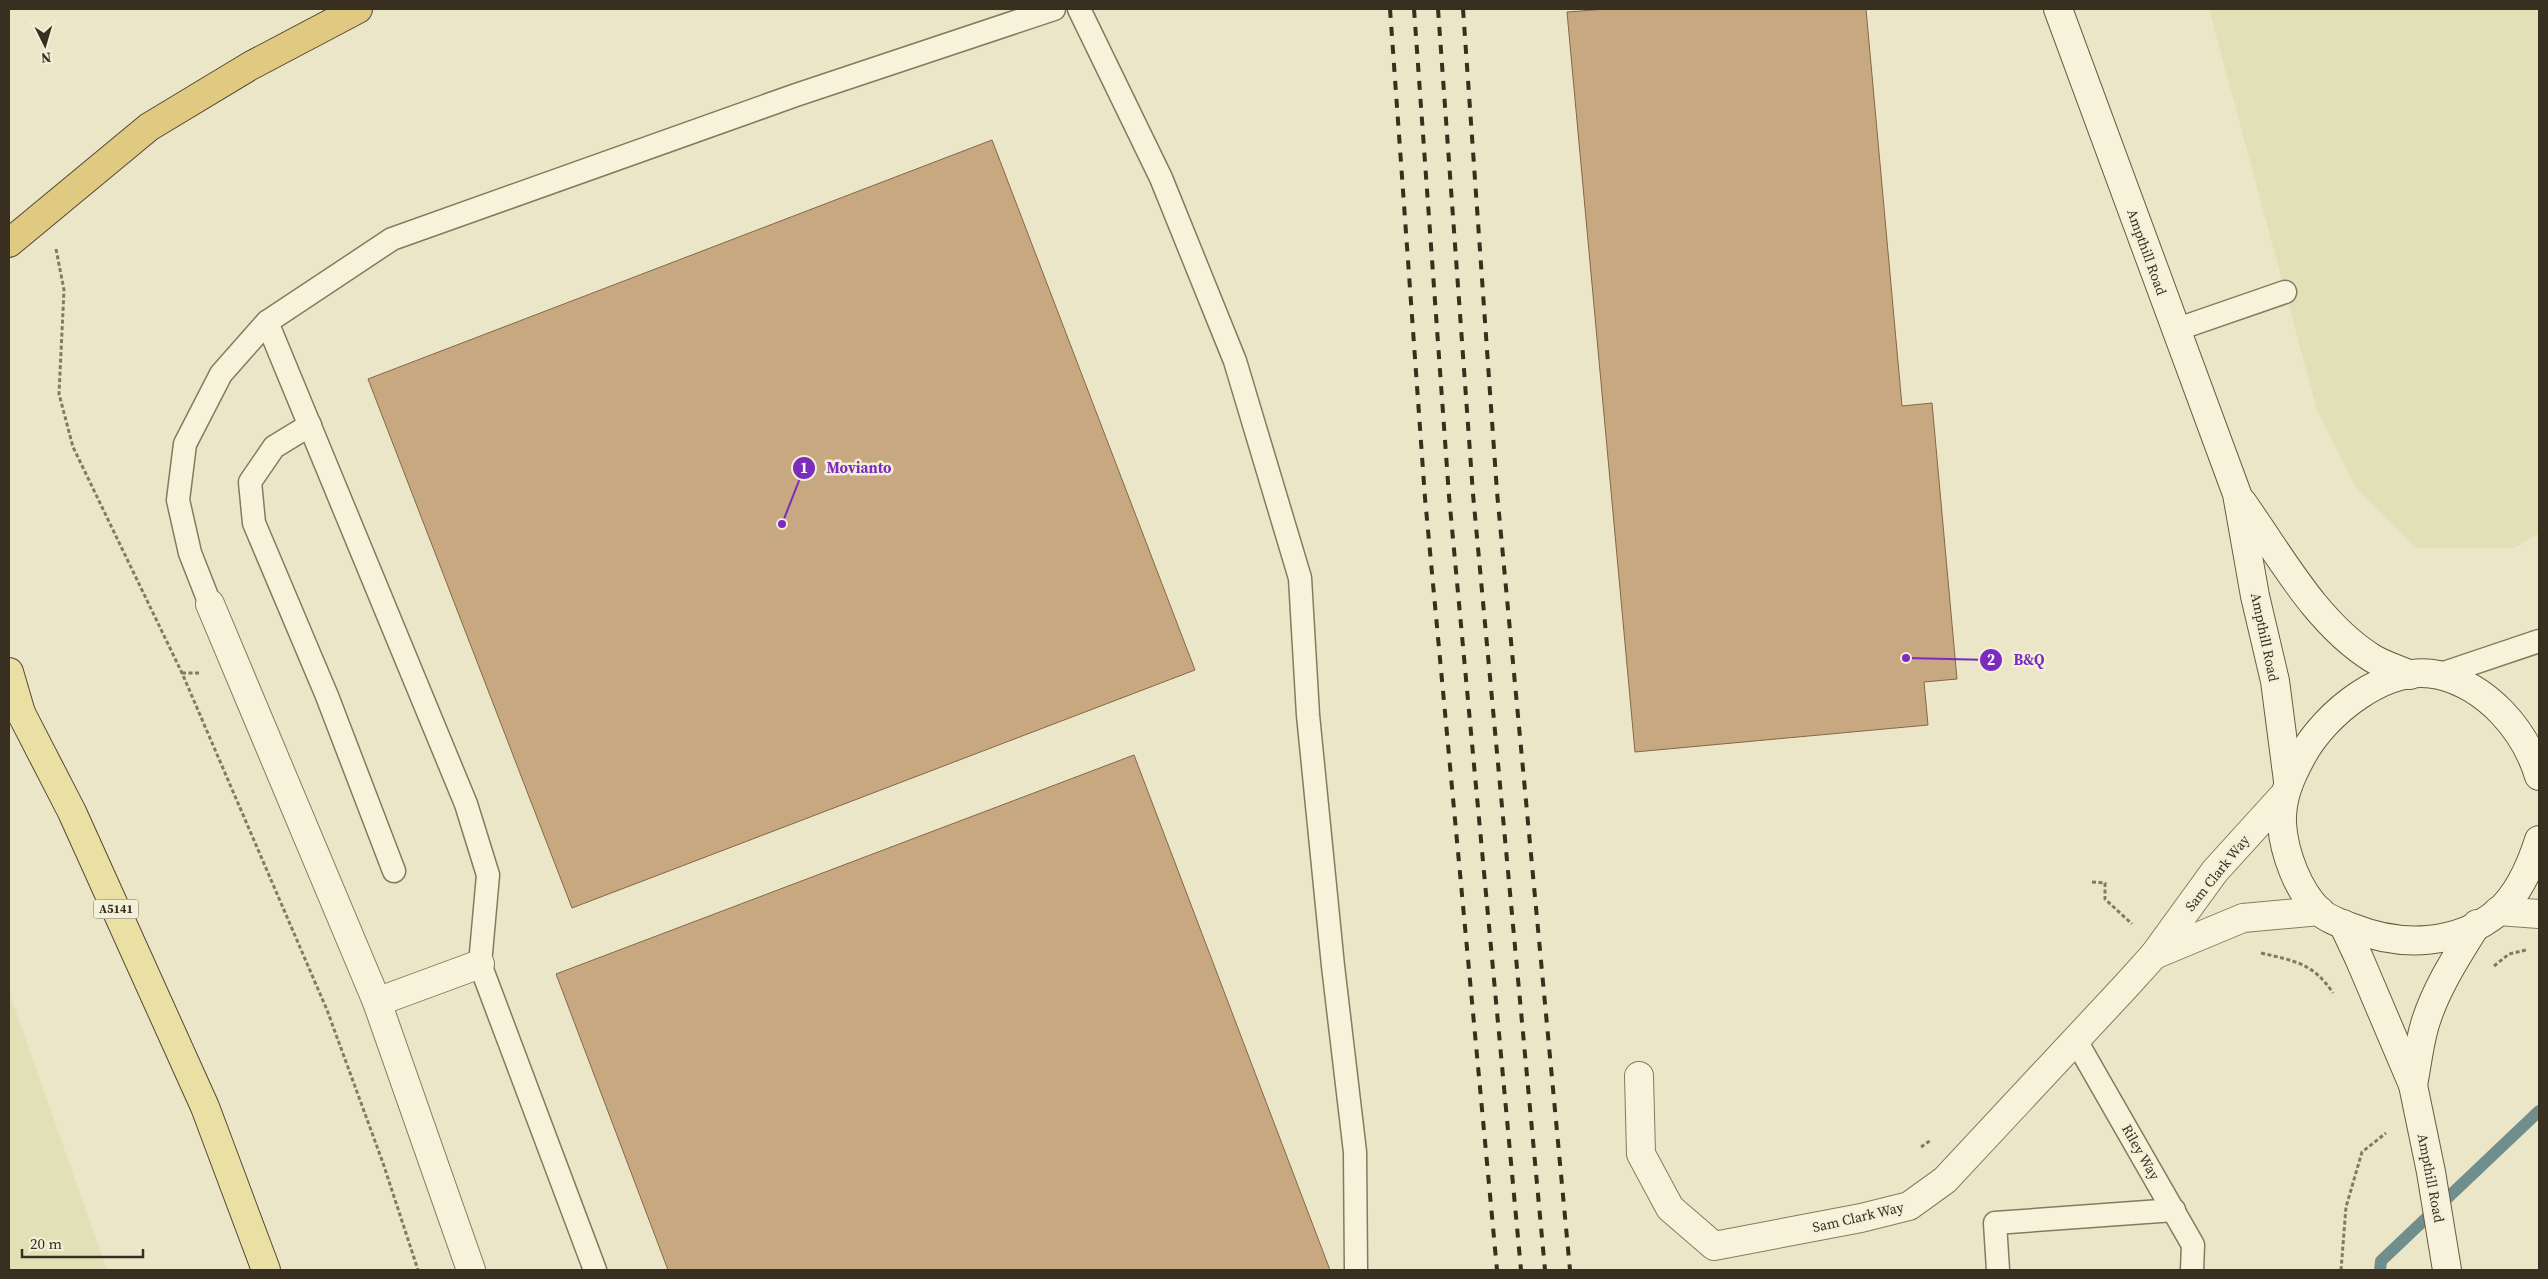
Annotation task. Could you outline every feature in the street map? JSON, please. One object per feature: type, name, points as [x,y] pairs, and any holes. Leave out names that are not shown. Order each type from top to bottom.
[{"type":"highway","points":[[9,242],[149,127],[250,66],[358,9]]},
{"type":"main road","name":"Ampthill Road","points":[[2058,9],[2237,494],[2255,596],[2275,680],[2286,788],[2282,824],[2289,858],[2304,890],[2331,918],[2359,958],[2412,1086],[2431,1172],[2447,1270]]},
{"type":"main road","name":"Ampthill Road","points":[[2237,494],[2302,587],[2342,634],[2373,658],[2410,675]]},
{"type":"main road","points":[[210,604],[376,1002],[471,1270]]},
{"type":"main road","name":"A5141","points":[[9,672],[15,706],[72,812],[205,1107],[266,1270]]},
{"type":"main road","points":[[2286,788],[2312,737],[2336,712],[2384,682],[2410,675],[2438,675],[2462,684],[2485,699],[2508,718],[2523,736],[2537,762]]},
{"type":"main road","name":"Sam Clark Way","points":[[1639,1076],[1641,1154],[1670,1208],[1714,1246],[1861,1218],[1909,1206],[1946,1180],[2154,955],[2215,871],[2286,788]]},
{"type":"main road","name":"Ampthill Road","points":[[2412,1086],[2425,1024],[2437,992],[2456,957],[2488,918],[2515,891],[2527,871],[2539,840]]},
{"type":"main road","points":[[2331,918],[2376,938],[2402,941],[2446,937],[2488,918],[2539,914]]},
{"type":"main road","name":"Sam Clark Way","points":[[2154,955],[2243,918],[2331,918]]},
{"type":"main road","points":[[376,1002],[480,964]]},
{"type":"lane","points":[[210,604],[190,553],[178,500],[185,444],[221,374],[267,322],[392,239],[787,98],[1054,9]]},
{"type":"lane","points":[[1079,9],[1161,178],[1235,361],[1300,578],[1308,714],[1333,966],[1355,1152],[1356,1270]]},
{"type":"lane","points":[[2175,330],[2285,292]]},
{"type":"lane","points":[[267,322],[466,804],[488,875],[480,964],[595,1270]]},
{"type":"lane","points":[[310,425],[274,447],[250,482],[254,523],[327,696],[394,871]]},
{"type":"lane","points":[[2438,675],[2539,641]]},
{"type":"lane","name":"Riley Way","points":[[2075,1039],[2193,1245],[2192,1270]]},
{"type":"lane","points":[[1998,1270],[1995,1223],[2174,1210]]},
{"type":"path","points":[[64,290],[59,394],[73,447],[182,673],[327,1010],[383,1163],[418,1270]]},
{"type":"path","points":[[2092,882],[2105,883],[2105,899],[2133,925]]},
{"type":"path","points":[[2260,953],[2302,963],[2319,974],[2336,1000]]},
{"type":"path","points":[[2385,1124],[2389,1141]]},
{"type":"path","points":[[2341,1270],[2346,1207],[2362,1152],[2387,1132]]},
{"type":"green space","points":[[2209,9],[2539,9],[2539,533],[2515,548],[2415,548],[2355,486],[2317,410]]},
{"type":"green space","points":[[9,992],[107,1270],[9,1270]]},
{"type":"building","points":[[1607,9],[1866,9],[1902,406],[1932,403],[1957,679],[1924,682],[1928,725],[1635,752],[1567,12]]},
{"type":"building","points":[[992,140],[1195,670],[572,908],[368,379]]},
{"type":"building","points":[[1134,755],[1330,1270],[668,1270],[556,974]]},
{"type":"waterway","points":[[2380,1270],[2381,1261],[2539,1111]]},
{"type":"railway","points":[[1390,9],[1425,498],[1497,1270]]},
{"type":"railway","points":[[1414,9],[1449,496],[1521,1270]]},
{"type":"railway","points":[[1438,9],[1473,494],[1545,1270]]},
{"type":"railway","points":[[1463,9],[1497,492],[1570,1270]]},
{"type":"place","name":"Movianto","points":[[782,524]]},
{"type":"place","name":"B&Q","points":[[1906,658]]}]
